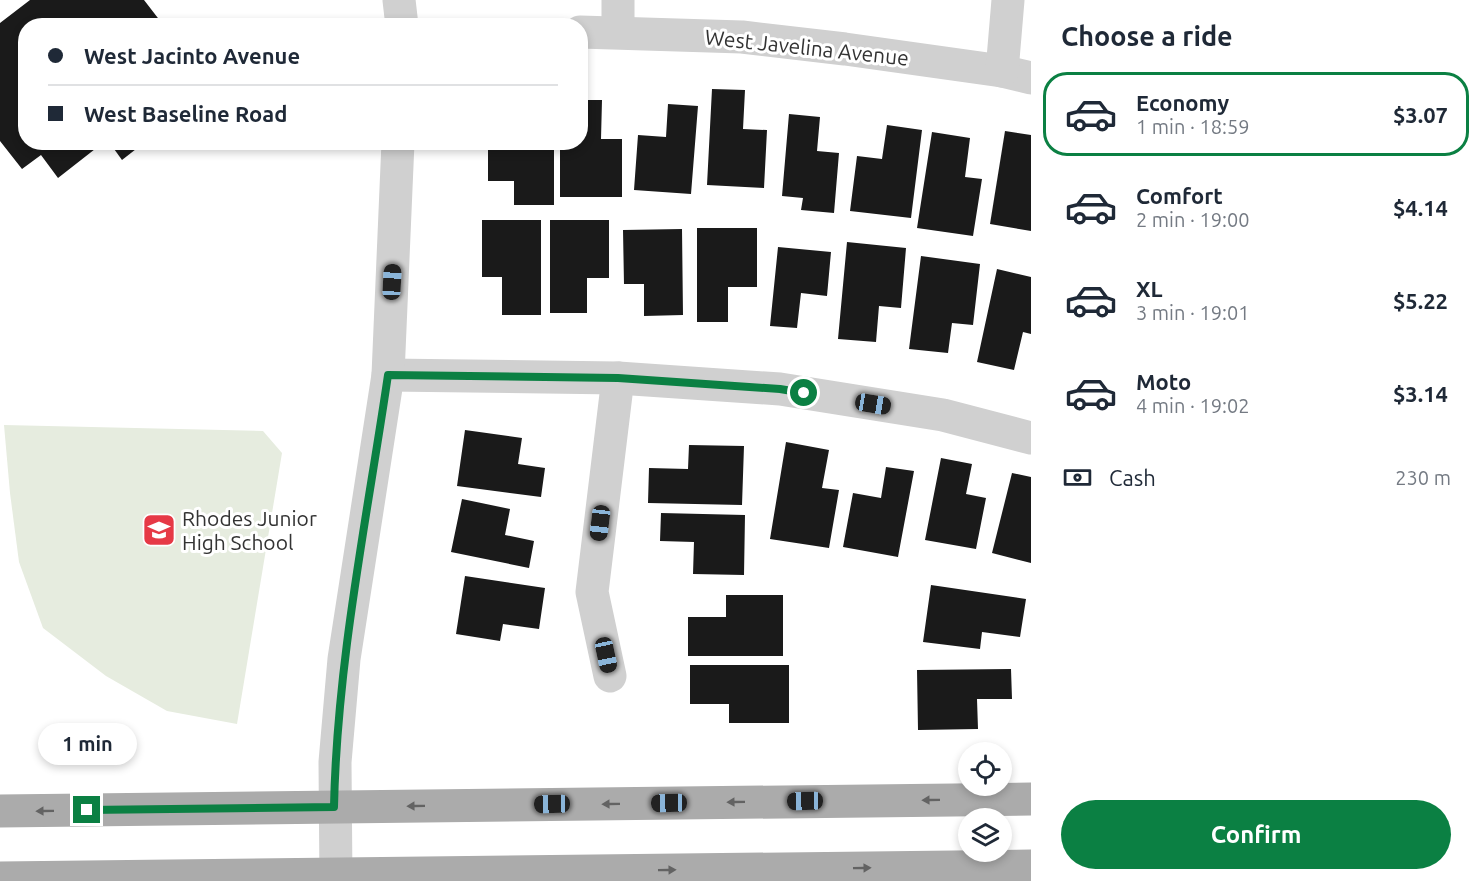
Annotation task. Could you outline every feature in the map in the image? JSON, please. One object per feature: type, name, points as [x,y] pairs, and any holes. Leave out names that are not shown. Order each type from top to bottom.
[{"type":"main road","points":[[0,811],[1031,798]]},
{"type":"main road","points":[[0,878],[335,878],[1031,866]]},
{"type":"street","points":[[399,0],[401,18]]},
{"type":"street","points":[[1008,0],[1016,75]]},
{"type":"street","name":"West Javelina Avenue","points":[[588,29],[618,16],[742,37],[845,49],[1016,75]]},
{"type":"street","points":[[335,878],[335,762],[344,659],[388,375],[398,150]]},
{"type":"street","points":[[388,375],[618,378],[780,389],[943,415],[1031,438]]},
{"type":"street","points":[[610,676],[592,592],[618,378]]},
{"type":"shaded area","points":[[4,425],[263,431],[282,453],[237,724],[167,711],[106,676],[43,628],[19,562]]},
{"type":"building","points":[[30,0],[144,0],[158,18],[18,18],[18,150],[94,150],[58,178],[41,155],[22,169],[0,141],[0,23]]},
{"type":"building","points":[[712,89],[745,90],[743,129],[767,130],[764,188],[707,185]]},
{"type":"building","points":[[588,100],[602,100],[601,139],[622,139],[622,197],[560,197],[560,150],[588,150]]},
{"type":"building","points":[[668,104],[698,106],[691,194],[634,190],[638,135],[666,137]]},
{"type":"building","points":[[789,114],[820,117],[817,151],[839,153],[834,213],[801,210],[803,198],[782,196]]},
{"type":"building","points":[[887,125],[922,130],[911,218],[850,211],[857,156],[882,159]]},
{"type":"building","points":[[1005,131],[1031,135],[1031,231],[990,224]]},
{"type":"building","points":[[932,132],[970,138],[965,177],[982,179],[973,236],[917,228]]},
{"type":"building","points":[[115,150],[135,150],[122,160]]},
{"type":"building","points":[[488,150],[554,150],[554,205],[514,205],[514,181],[488,181]]},
{"type":"building","points":[[482,220],[541,220],[541,315],[502,315],[502,277],[482,277]]},
{"type":"building","points":[[550,220],[609,220],[609,278],[587,278],[587,313],[550,313]]},
{"type":"building","points":[[697,228],[757,228],[757,287],[728,287],[728,322],[697,322]]},
{"type":"building","points":[[682,229],[683,315],[644,316],[644,284],[624,284],[623,230]]},
{"type":"building","points":[[847,242],[906,248],[901,308],[879,306],[876,342],[838,339]]},
{"type":"building","points":[[778,247],[831,252],[827,296],[801,293],[797,328],[770,326]]},
{"type":"building","points":[[921,256],[980,264],[973,325],[952,323],[948,353],[909,349]]},
{"type":"building","points":[[997,269],[1031,277],[1031,334],[1023,332],[1014,370],[977,362]]},
{"type":"building","points":[[465,430],[522,438],[518,464],[545,468],[541,497],[457,486]]},
{"type":"building","points":[[786,442],[829,450],[822,488],[839,490],[829,548],[770,539]]},
{"type":"building","points":[[689,445],[744,446],[742,505],[648,503],[649,468],[688,469]]},
{"type":"building","points":[[941,458],[972,464],[966,494],[986,498],[976,549],[925,540]]},
{"type":"building","points":[[886,467],[914,471],[898,557],[843,547],[853,493],[881,498]]},
{"type":"building","points":[[1012,473],[1031,477],[1031,563],[992,553]]},
{"type":"building","points":[[462,499],[510,509],[505,535],[534,541],[529,568],[451,552]]},
{"type":"building","points":[[661,513],[745,515],[744,575],[693,574],[694,542],[660,541]]},
{"type":"building","points":[[465,576],[545,588],[539,629],[503,624],[500,641],[456,634]]},
{"type":"building","points":[[931,585],[1026,599],[1020,637],[982,632],[980,649],[923,642]]},
{"type":"building","points":[[726,595],[783,595],[783,656],[688,656],[688,617],[726,617]]},
{"type":"building","points":[[690,665],[789,665],[789,723],[729,723],[729,704],[690,704]]},
{"type":"building","points":[[1011,669],[1012,699],[977,699],[978,729],[918,730],[917,670]]},
{"type":"place","name":"Rhodes Junior High School","points":[[159,530]]},
{"type":"route","points":[[87,810],[334,807],[335,762],[344,659],[388,375],[618,378],[780,389],[804,393]]}]
